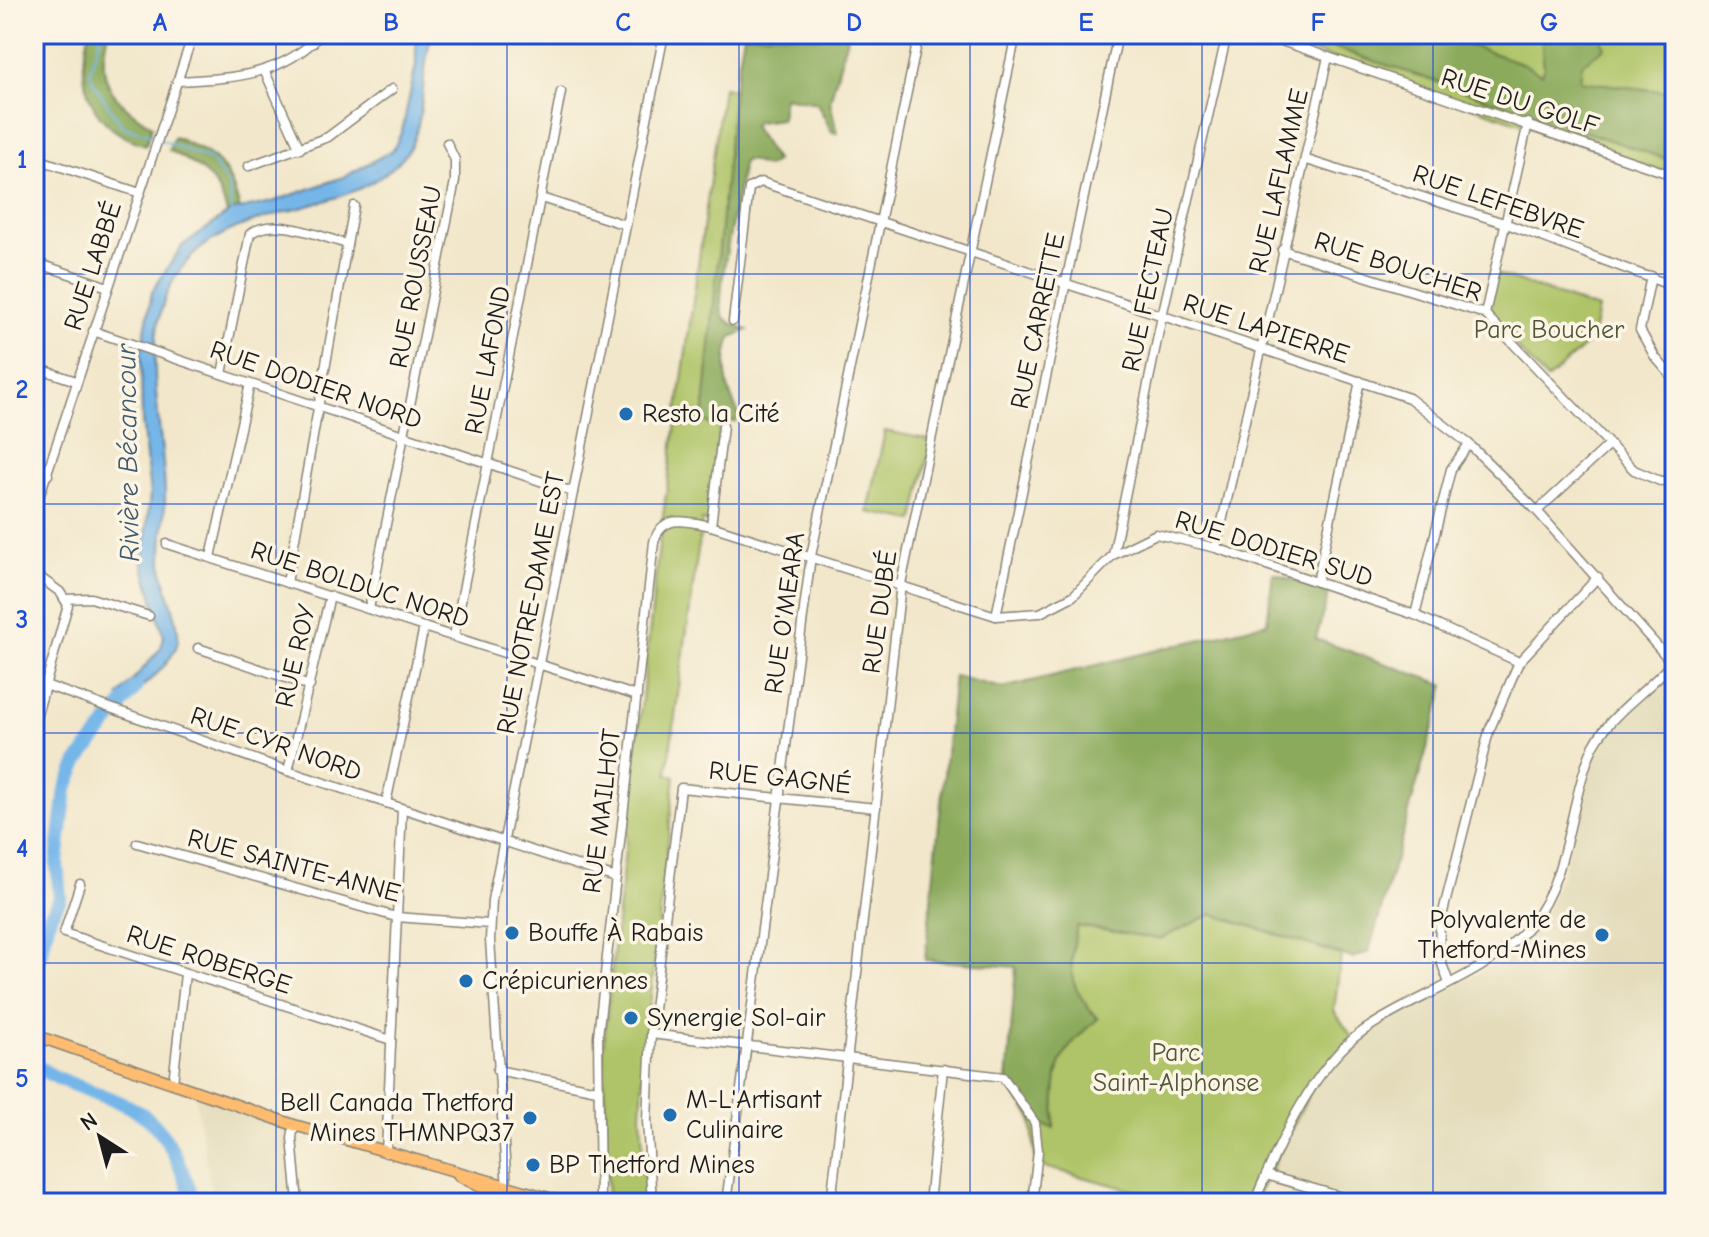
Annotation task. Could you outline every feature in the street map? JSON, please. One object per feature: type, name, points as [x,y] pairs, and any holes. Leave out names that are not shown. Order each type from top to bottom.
[{"type":"main road","points":[[34,1035],[294,1125],[454,1173],[539,1203]]},
{"type":"main road","points":[[507,1194],[566,1203]]},
{"type":"street","name":"RUE LABBÉ","points":[[34,512],[137,192],[193,34]]},
{"type":"street","points":[[301,34],[313,43]]},
{"type":"street","points":[[177,81],[265,72],[313,43],[321,34]]},
{"type":"street","name":"RUE NOTRE-DAME EST","points":[[507,1194],[490,924],[664,34]]},
{"type":"street","name":"RUE O'MEARA","points":[[726,1203],[811,556],[919,34]]},
{"type":"street","name":"RUE DUBÉ","points":[[831,1203],[845,1057],[901,584],[1016,34]]},
{"type":"street","name":"RUE CARRETTE","points":[[996,616],[1118,34]]},
{"type":"street","name":"RUE FECTEAU","points":[[1113,555],[1162,316],[1227,34]]},
{"type":"street","name":"RUE DU GOLF","points":[[1261,34],[1528,123],[1675,176]]},
{"type":"street","name":"RUE LAFLAMME","points":[[1216,548],[1282,250],[1307,160],[1328,57]]},
{"type":"street","points":[[265,72],[300,149]]},
{"type":"street","points":[[249,166],[328,137],[392,89]]},
{"type":"street","name":"RUE LAFOND","points":[[454,636],[561,92]]},
{"type":"street","points":[[1485,314],[1528,123]]},
{"type":"street","name":"RUE ROUSSEAU","points":[[369,609],[455,181],[457,168],[447,143]]},
{"type":"street","points":[[34,158],[137,192]]},
{"type":"street","name":"RUE LEFEBVRE","points":[[1307,160],[1507,224],[1675,287]]},
{"type":"street","name":"RUE LAPIERRE","points":[[733,321],[752,184],[761,182],[1409,398],[1469,444],[1537,511],[1674,662]]},
{"type":"street","points":[[541,198],[626,225]]},
{"type":"street","points":[[287,583],[354,206]]},
{"type":"street","points":[[222,374],[250,234],[261,227],[274,226],[347,244]]},
{"type":"street","name":"RUE BOUCHER","points":[[1282,250],[1485,314],[1634,470],[1660,481],[1675,480]]},
{"type":"street","points":[[34,262],[108,287]]},
{"type":"street","points":[[1651,276],[1640,330],[1655,357],[1675,380]]},
{"type":"street","name":"RUE DODIER NORD","points":[[93,331],[573,492]]},
{"type":"street","points":[[34,367],[76,381]]},
{"type":"street","points":[[1317,582],[1360,381]]},
{"type":"street","points":[[211,557],[250,384]]},
{"type":"street","points":[[711,526],[723,426]]},
{"type":"street","points":[[1415,615],[1451,469],[1469,444]]},
{"type":"street","points":[[1537,511],[1609,445]]},
{"type":"street","points":[[34,470],[48,475]]},
{"type":"street","name":"RUE MAILHOT","points":[[600,1203],[598,1036],[613,877],[657,532],[672,521],[711,526]]},
{"type":"street","name":"RUE DODIER SUD","points":[[711,526],[996,616],[1040,613],[1073,596],[1113,555],[1156,534],[1216,548],[1415,615],[1519,662]]},
{"type":"street","name":"RUE BOLDUC NORD","points":[[167,544],[637,696]]},
{"type":"street","points":[[34,573],[65,599],[68,614],[34,725]]},
{"type":"street","points":[[1449,983],[1439,956],[1440,924],[1489,731],[1519,662],[1598,577]]},
{"type":"street","name":"RUE ROY","points":[[288,771],[330,596]]},
{"type":"street","points":[[65,599],[91,598],[149,616]]},
{"type":"street","points":[[386,803],[424,627]]},
{"type":"street","points":[[198,648],[310,686]]},
{"type":"street","points":[[1254,1203],[1318,1076],[1335,1054],[1366,1029],[1495,958],[1532,922],[1554,880],[1591,752],[1614,719],[1674,662]]},
{"type":"street","name":"RUE CYR NORD","points":[[34,681],[288,771],[613,877]]},
{"type":"street","name":"RUE GAGNÉ","points":[[651,1034],[681,788],[876,808]]},
{"type":"street","points":[[386,1153],[402,809]]},
{"type":"street","name":"RUE SAINTE-ANNE","points":[[137,843],[396,917],[490,924]]},
{"type":"street","name":"RUE ROBERGE","points":[[80,884],[64,933],[391,1040]]},
{"type":"street","points":[[173,1083],[185,974]]},
{"type":"street","points":[[652,1203],[647,1120],[651,1034],[1003,1077],[1035,1123],[1038,1151],[1032,1203]]},
{"type":"street","points":[[929,1203],[943,1069]]},
{"type":"street","points":[[497,1070],[597,1090]]},
{"type":"street","points":[[294,1125],[298,1203]]},
{"type":"street","points":[[1266,1175],[1363,1203]]},
{"type":"shaded area","name":"Polyvalente de Thetford-Mines","points":[[1672,672],[1675,675],[1675,1203],[1366,1203],[1266,1175],[1318,1076],[1353,1038],[1456,986],[1516,949],[1540,922],[1563,873],[1593,759],[1609,735]]},
{"type":"shaded area","points":[[194,1090],[294,1125],[298,1203],[213,1203]]},
{"type":"green space","points":[[89,34],[108,34],[104,51],[106,78],[118,99],[152,126],[146,145],[112,128],[92,103],[84,70]]},
{"type":"green space","points":[[744,34],[848,34],[830,101],[837,133],[832,132],[817,103],[784,97],[781,119],[756,122],[753,126],[776,161],[767,167],[749,160],[743,161],[721,301],[726,319],[748,330],[731,337],[726,357],[728,386],[739,414],[736,421],[710,425],[703,419],[734,88]]},
{"type":"green space","points":[[1261,34],[1675,34],[1675,176]]},
{"type":"green space","points":[[1294,34],[1438,34],[1524,64],[1541,74],[1544,69],[1541,34],[1595,34],[1601,38],[1605,48],[1582,64],[1580,81],[1675,93],[1675,162]]},
{"type":"green space","points":[[723,87],[737,90],[703,419],[720,422],[708,522],[702,521],[667,774],[675,776],[644,1059],[641,1116],[646,1203],[608,1203],[603,1048],[660,537]]},
{"type":"green space","points":[[174,137],[218,162],[230,181],[240,209],[227,213],[219,191],[207,175],[169,150]]},
{"type":"green space","name":"Parc Boucher","points":[[1497,274],[1598,309],[1592,339],[1547,380],[1485,314]]},
{"type":"green space","points":[[885,431],[931,440],[914,521],[868,512]]},
{"type":"green space","points":[[1273,573],[1329,593],[1316,639],[1445,685],[1369,952],[1352,958],[1212,914],[1160,939],[1077,926],[1072,976],[1080,996],[1098,1019],[1064,1055],[1055,1093],[1054,1128],[1035,1123],[1007,1083],[1016,967],[925,960],[954,676],[1003,688],[1267,623]]},
{"type":"green space","name":"Parc Saint-Alphonse","points":[[1212,914],[1341,955],[1334,1011],[1353,1038],[1318,1076],[1254,1203],[1182,1203],[1036,1165],[1016,967],[1077,926],[1160,939]]},
{"type":"water","points":[[416,34],[432,34],[418,126],[407,152],[382,176],[351,192],[245,225],[213,240],[186,263],[166,296],[159,320],[155,369],[165,495],[162,564],[178,638],[168,662],[125,702],[119,696],[161,648],[164,637],[143,564],[150,495],[142,420],[141,354],[152,292],[182,246],[231,211],[272,202],[346,176],[393,150],[402,131],[416,65]]},
{"type":"waterway","points":[[101,34],[90,70],[93,82],[123,127],[156,136]]},
{"type":"waterway","points":[[161,140],[211,160],[229,186],[232,213]]},
{"type":"waterway","name":"Rivière Bécancour","points":[[34,981],[50,916],[60,899],[57,863],[66,789],[79,760],[136,687]]},
{"type":"waterway","name":"Rivière Bécancour","points":[[34,1064],[146,1117],[170,1146],[195,1203]]},
{"type":"place","name":"Resto la Cité","points":[[626,414]]},
{"type":"place","name":"Bouffe À Rabais","points":[[512,933]]},
{"type":"place","name":"Polyvalente de Thetford-Mines","points":[[1602,935]]},
{"type":"place","name":"Crépicuriennes","points":[[466,981]]},
{"type":"place","name":"Synergie Sol-air","points":[[631,1018]]},
{"type":"place","name":"M-L'Artisant Culinaire","points":[[670,1115]]},
{"type":"place","name":"Bell Canada Thetford Mines THMNPQ37","points":[[530,1118]]},
{"type":"place","name":"BP Thetford Mines","points":[[533,1165]]}]
